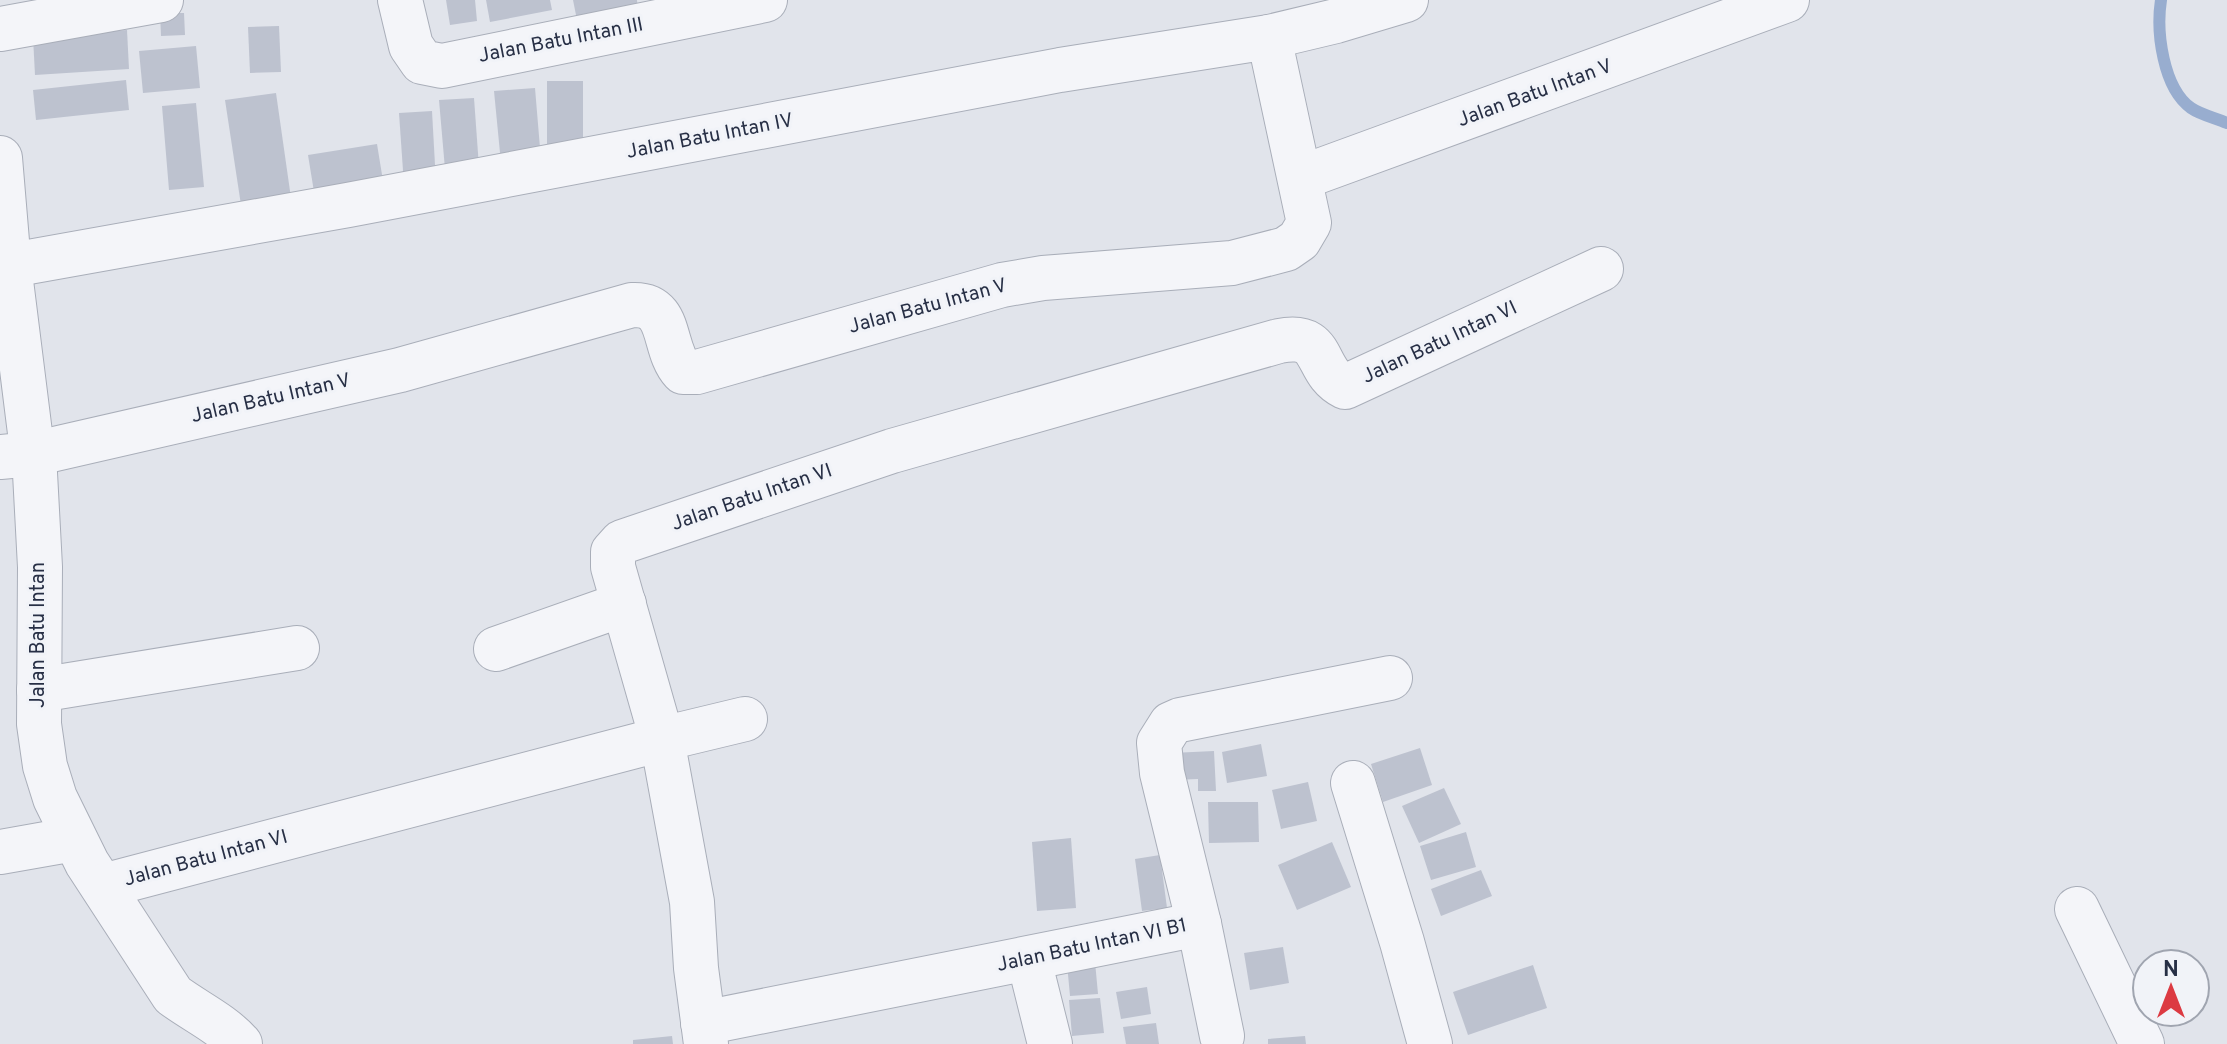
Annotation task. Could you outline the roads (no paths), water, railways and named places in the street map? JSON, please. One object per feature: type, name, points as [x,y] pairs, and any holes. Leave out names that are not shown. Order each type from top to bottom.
[{"type":"street","points":[[0,29],[161,0]]},
{"type":"street","name":"Jalan Batu Intan III","points":[[400,0],[411,46],[422,62],[442,66],[765,0]]},
{"type":"street","name":"Jalan Batu Intan IV","points":[[5,266],[364,203],[1060,70],[1269,37],[1406,0]]},
{"type":"street","name":"Jalan Batu Intan V","points":[[16,456],[400,370],[632,305],[646,305],[660,314],[676,363],[683,372],[697,372],[1002,285],[1043,278],[1232,263],[1286,249],[1299,240],[1309,223],[1300,178],[1787,0]]},
{"type":"street","points":[[1269,37],[1300,178]]},
{"type":"street","name":"Jalan Batu Intan","points":[[0,158],[16,456],[40,567],[39,724],[45,766],[55,798],[74,839],[173,995],[221,1025],[240,1044]]},
{"type":"street","name":"Jalan Batu Intan VI","points":[[103,886],[662,739],[613,567],[613,552],[622,542],[892,451],[1279,341],[1297,338],[1310,343],[1335,382],[1345,387],[1601,269]]},
{"type":"street","points":[[496,649],[624,604]]},
{"type":"street","points":[[39,690],[297,648]]},
{"type":"street","name":"Jalan Batu Intan VI B1","points":[[704,1034],[1199,924],[1162,773],[1159,743],[1164,732],[1180,720],[1390,678]]},
{"type":"street","points":[[704,1034],[692,902],[662,739],[745,719]]},
{"type":"street","points":[[1353,783],[1430,1044]]},
{"type":"street","points":[[0,852],[74,839]]},
{"type":"street","points":[[2077,909],[2142,1044]]},
{"type":"street","points":[[1199,924],[1222,1036]]},
{"type":"street","points":[[1029,960],[1050,1044]]},
{"type":"waterway","points":[[2161,0],[2161,43],[2174,87],[2191,108],[2227,123]]}]
